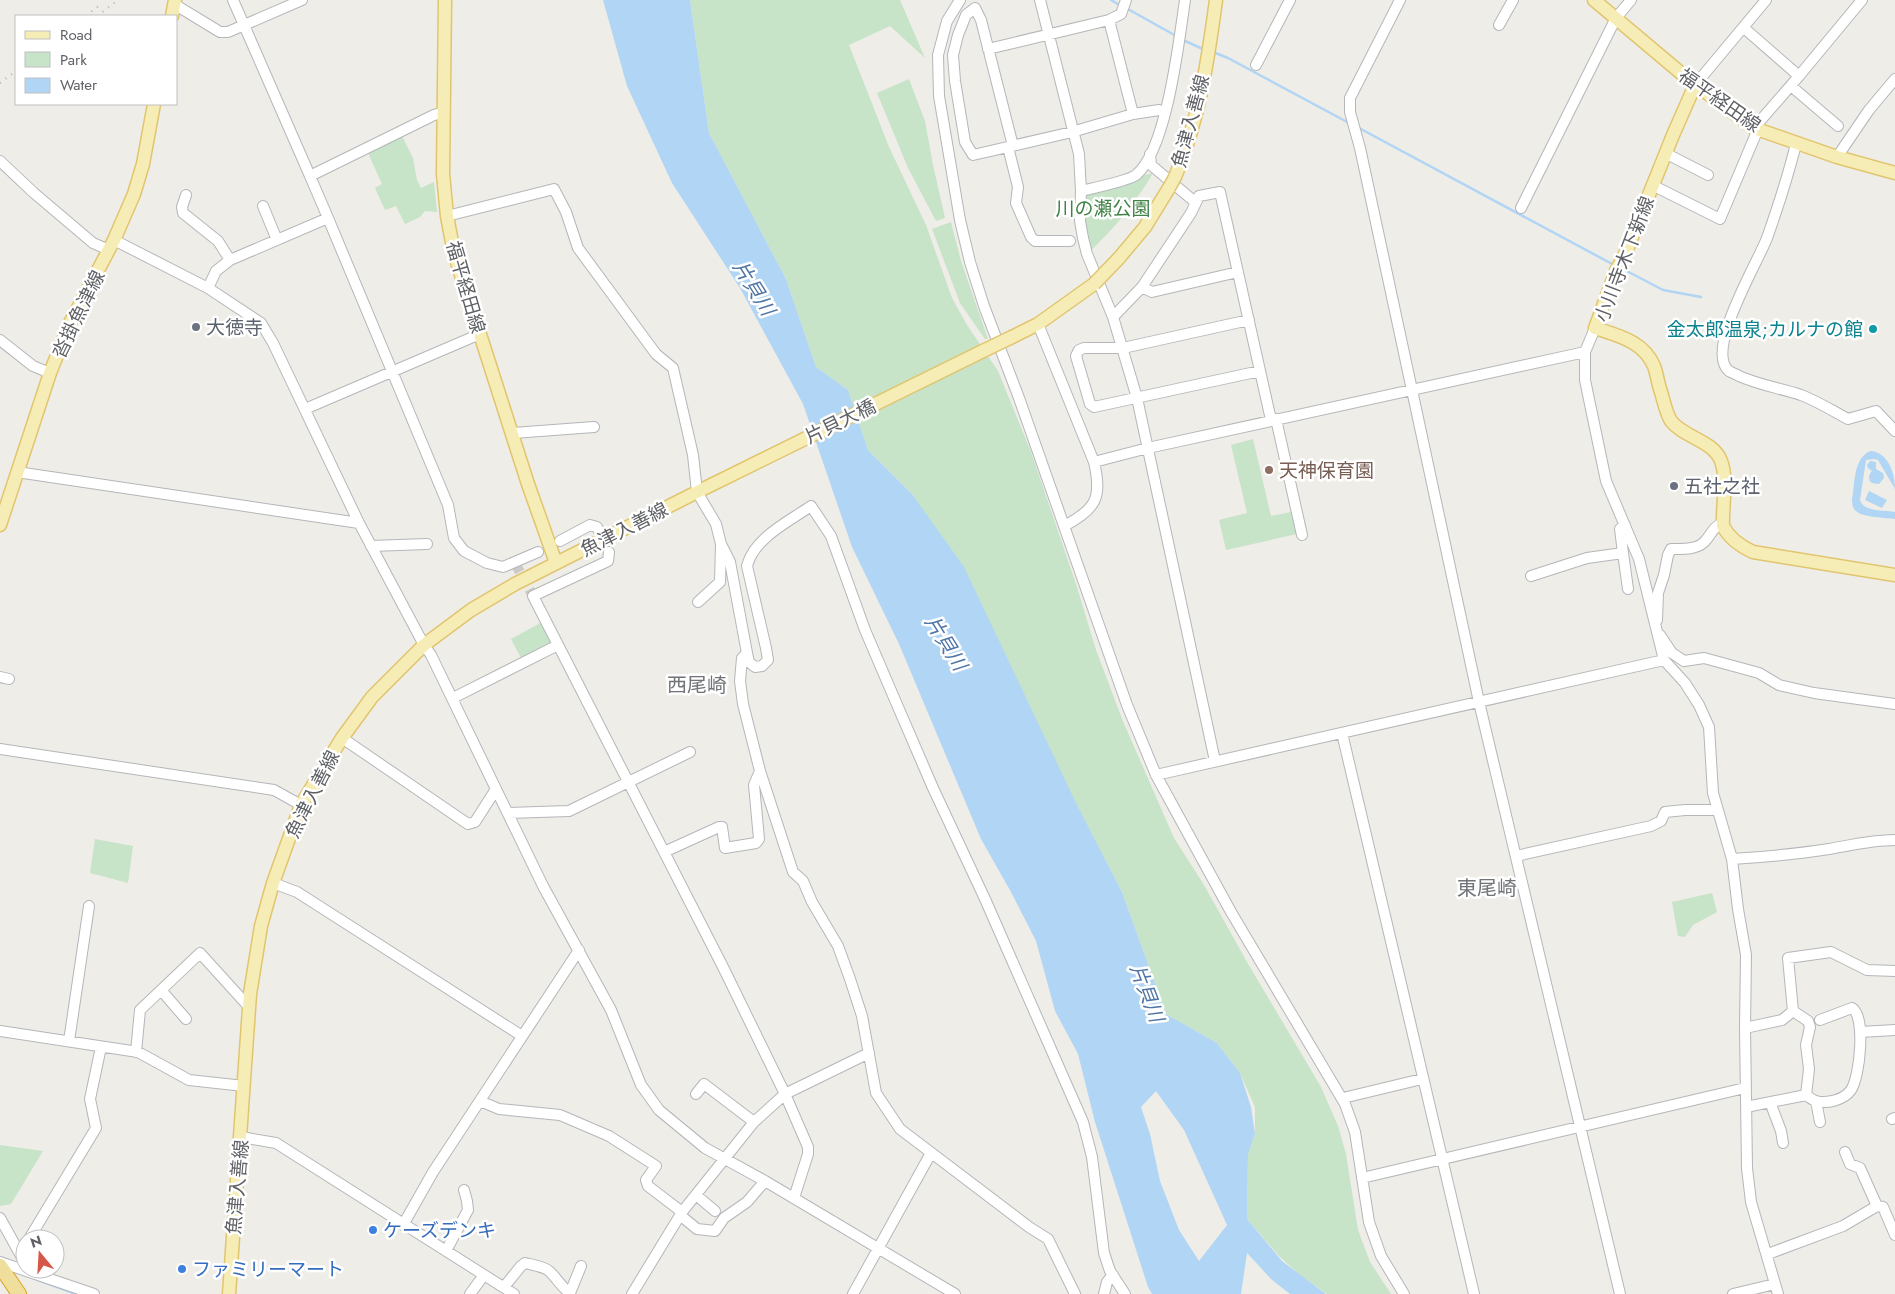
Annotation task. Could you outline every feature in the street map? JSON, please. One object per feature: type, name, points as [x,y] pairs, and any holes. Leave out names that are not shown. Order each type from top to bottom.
[{"type":"highway","points":[[2,1274],[8,1294]]},
{"type":"highway","points":[[2,1274],[19,1294]]},
{"type":"main road","name":"福平経田線","points":[[445,0],[443,174],[447,216],[454,253],[528,484],[556,563]]},
{"type":"main road","name":"魚津入善線","points":[[973,356],[1038,324],[1094,284],[1145,227],[1172,182],[1187,146],[1194,123],[1206,64],[1216,0]]},
{"type":"main road","name":"福平経田線","points":[[1594,0],[1695,85],[1756,129],[1837,157],[1895,173]]},
{"type":"main road","name":"小川寺木下新線","points":[[1695,85],[1652,185],[1626,252],[1616,271],[1595,328],[1639,345],[1647,354],[1654,367],[1672,422],[1682,431],[1715,451],[1721,460],[1724,472],[1723,523]]},
{"type":"main road","name":"沓掛魚津線","points":[[0,525],[50,373],[69,325],[112,245],[134,194],[143,164],[154,105]]},
{"type":"main road","name":"片貝大橋","points":[[702,489],[973,356]]},
{"type":"main road","name":"魚津入善線","points":[[228,1294],[241,1137],[249,1007],[255,958],[273,882],[301,805],[342,738],[372,697],[424,645],[471,610],[515,584],[702,489]]},
{"type":"main road","points":[[1723,523],[1726,533],[1742,547],[1753,552],[1895,575]]},
{"type":"street","points":[[233,0],[328,218],[448,505],[454,538],[464,551],[487,563],[503,567],[538,552]]},
{"type":"street","points":[[173,7],[220,32],[228,32],[302,0]]},
{"type":"street","points":[[960,0],[947,21],[938,55],[939,96],[960,220],[970,262],[984,306],[1019,398],[1127,705],[1156,775],[1231,912],[1342,1098],[1355,1132],[1369,1222],[1381,1256],[1404,1294]]},
{"type":"street","points":[[1040,0],[1079,154],[1080,221],[1083,238],[1087,254],[1113,317],[1137,398],[1215,761]]},
{"type":"street","points":[[988,49],[1109,20],[1121,14],[1126,0]]},
{"type":"street","points":[[1081,191],[1135,177],[1146,166],[1165,113],[1178,50],[1185,0]]},
{"type":"street","points":[[1256,65],[1290,0]]},
{"type":"street","points":[[1400,0],[1350,98],[1350,112],[1360,148],[1479,702],[1620,1294]]},
{"type":"street","points":[[1499,25],[1513,0]]},
{"type":"street","points":[[1520,208],[1616,18],[1631,0]]},
{"type":"street","points":[[1695,85],[1766,0]]},
{"type":"street","points":[[1652,185],[1720,219],[1756,129],[1862,0]]},
{"type":"street","points":[[1070,241],[1035,241],[1032,237],[1016,202],[1018,187],[1010,147],[981,20],[974,8],[966,15],[958,34],[953,54],[965,142],[973,155],[1010,147],[1072,132],[1133,114],[1159,110],[1165,113]]},
{"type":"street","points":[[1109,20],[1133,114]]},
{"type":"street","points":[[1744,28],[1798,76]]},
{"type":"street","points":[[1837,157],[1869,110],[1895,79]]},
{"type":"street","points":[[1791,86],[1838,126]]},
{"type":"street","points":[[310,176],[434,115],[444,112]]},
{"type":"street","points":[[1796,144],[1781,199],[1766,241],[1736,301],[1722,349],[1723,362],[1728,371],[1754,382],[1801,395],[1848,419],[1876,411],[1895,431]]},
{"type":"street","points":[[1666,153],[1708,176]]},
{"type":"street","points":[[1150,154],[1152,164],[1195,202]]},
{"type":"street","points":[[0,161],[34,193],[93,243],[112,245],[208,288],[261,322],[274,343],[359,523],[431,655],[543,886],[611,1010],[641,1085],[659,1110],[705,1148],[765,1181],[955,1294]]},
{"type":"street","points":[[447,216],[554,189],[566,212],[578,248],[656,354],[673,368],[702,489],[716,524],[721,544],[730,562],[749,662],[755,667],[762,666],[768,660],[747,566],[749,557],[759,544],[811,506],[831,536],[862,620],[892,693],[1083,1122],[1092,1157],[1104,1253],[1113,1275],[1125,1294]]},
{"type":"street","points":[[1113,317],[1142,287],[1191,212],[1199,196],[1220,192],[1260,371],[1302,535]]},
{"type":"street","points":[[186,195],[182,213],[218,241],[230,260]]},
{"type":"street","points":[[263,206],[277,240]]},
{"type":"street","points":[[208,288],[216,271],[230,260],[328,218]]},
{"type":"street","points":[[1142,287],[1152,292],[1238,272]]},
{"type":"street","points":[[1249,320],[1123,348],[1084,348],[1079,350],[1076,356],[1090,404],[1094,407],[1260,371]]},
{"type":"street","points":[[1038,324],[1094,462],[1098,481],[1096,498],[1082,516],[1064,526]]},
{"type":"street","points":[[1595,328],[1585,352],[1585,380],[1606,481],[1639,559],[1654,626],[1664,660],[1685,683],[1709,727],[1713,792],[1732,859],[1746,955],[1745,1088],[1747,1168],[1751,1202],[1768,1254],[1778,1294]]},
{"type":"street","points":[[306,409],[480,334]]},
{"type":"street","points":[[0,340],[33,366],[50,373]]},
{"type":"street","points":[[1094,462],[1148,448],[1585,352]]},
{"type":"street","points":[[512,433],[594,427]]},
{"type":"street","points":[[18,472],[359,523]]},
{"type":"street","points":[[1654,626],[1657,620],[1658,594],[1671,549],[1695,547],[1702,544],[1712,530],[1723,523]]},
{"type":"street","points":[[560,541],[590,525],[597,527],[599,531]]},
{"type":"street","points":[[1625,525],[1620,529],[1628,589]]},
{"type":"street","points":[[371,546],[427,544]]},
{"type":"street","points":[[698,602],[720,582],[721,544]]},
{"type":"street","points":[[610,552],[608,560],[533,596],[785,1094],[808,1148],[808,1154],[794,1198]]},
{"type":"street","points":[[1531,576],[1587,558],[1623,553]]},
{"type":"street","points":[[1654,626],[1672,653],[1684,661],[1704,658],[1759,673],[1779,685],[1814,693],[1895,704]]},
{"type":"street","points":[[452,698],[558,645]]},
{"type":"street","points":[[747,653],[742,658],[740,681],[746,720],[760,771],[793,872],[803,881],[812,902],[838,946],[862,1016],[876,1093],[900,1129],[1029,1227],[1048,1238],[1075,1294]]},
{"type":"street","points":[[1156,775],[1664,660]]},
{"type":"street","points":[[1342,733],[1474,1294]]},
{"type":"street","points":[[342,738],[468,824],[475,822],[496,789]]},
{"type":"street","points":[[0,749],[274,790],[301,805]]},
{"type":"street","points":[[508,813],[569,811],[690,752]]},
{"type":"street","points":[[664,852],[719,827],[722,827],[725,848],[756,843],[759,839],[754,785],[760,771]]},
{"type":"street","points":[[1516,856],[1651,826],[1661,821],[1666,812],[1718,810]]},
{"type":"street","points":[[1732,859],[1829,849],[1864,841],[1895,840]]},
{"type":"street","points":[[273,882],[297,892],[522,1036]]},
{"type":"street","points":[[69,1040],[89,906]]},
{"type":"street","points":[[403,1224],[433,1172],[579,950]]},
{"type":"street","points":[[1806,1095],[1809,1069],[1806,1045],[1810,1027],[1808,1021],[1794,1011],[1788,958],[1830,952],[1868,970],[1895,971]]},
{"type":"street","points":[[136,1052],[140,1010],[200,953],[249,1007]]},
{"type":"street","points":[[161,990],[186,1019]]},
{"type":"street","points":[[1746,1107],[1806,1095],[1816,1101],[1829,1102],[1841,1098],[1851,1091],[1858,1065],[1860,1032],[1856,1010],[1852,1008],[1820,1020]]},
{"type":"street","points":[[1745,1028],[1782,1020],[1794,1011]]},
{"type":"street","points":[[1860,1032],[1895,1030]]},
{"type":"street","points":[[0,1031],[69,1040],[136,1052],[189,1080],[244,1086]]},
{"type":"street","points":[[35,1229],[96,1128],[90,1099],[101,1047]]},
{"type":"street","points":[[632,1294],[681,1213],[754,1122],[785,1094],[869,1053]]},
{"type":"street","points":[[1342,1098],[1422,1079]]},
{"type":"street","points":[[696,1094],[704,1084],[754,1122]]},
{"type":"street","points":[[1362,1178],[1745,1088]]},
{"type":"street","points":[[480,1101],[498,1109],[560,1115],[609,1136],[656,1166],[646,1180],[648,1186],[697,1229],[714,1231],[724,1218],[747,1202],[765,1181]]},
{"type":"street","points":[[1816,1101],[1820,1122]]},
{"type":"street","points":[[1770,1102],[1782,1131],[1782,1143]]},
{"type":"street","points":[[241,1137],[276,1143],[514,1294]]},
{"type":"street","points":[[1845,1152],[1850,1164],[1860,1168],[1877,1206]]},
{"type":"street","points":[[854,1294],[931,1153]]},
{"type":"street","points":[[446,1251],[468,1210],[468,1201],[464,1190]]},
{"type":"street","points":[[696,1195],[715,1210]]},
{"type":"street","points":[[1768,1254],[1843,1226],[1877,1206],[1883,1207],[1895,1235]]},
{"type":"street","points":[[0,1218],[15,1243]]},
{"type":"street","points":[[0,1262],[15,1261]]},
{"type":"street","points":[[504,1288],[525,1263],[551,1272],[565,1290],[571,1293],[581,1266]]},
{"type":"street","points":[[470,1294],[484,1274]]},
{"type":"street","points":[[1104,1294],[1106,1282],[1113,1275]]},
{"type":"street","points":[[64,1279],[94,1294]]},
{"type":"street","points":[[1732,1294],[1775,1284]]},
{"type":"green space","points":[[690,0],[900,0],[925,58],[890,26],[849,45],[889,147],[926,225],[952,298],[967,325],[998,371],[1031,452],[1077,587],[1096,650],[1122,719],[1174,838],[1204,885],[1321,1087],[1338,1126],[1346,1154],[1358,1230],[1370,1262],[1391,1294],[1327,1294],[1299,1274],[1279,1256],[1247,1219],[1248,1154],[1255,1134],[1255,1107],[1240,1073],[1217,1043],[1166,1014],[1122,892],[1069,790],[1023,692],[912,494],[868,450],[848,390],[816,367],[786,279],[709,133]]},
{"type":"green space","points":[[909,79],[925,121],[945,218],[936,221],[908,168],[877,93]]},
{"type":"green space","points":[[402,136],[413,158],[417,180],[421,188],[434,182],[437,212],[425,211],[420,217],[405,224],[396,206],[385,210],[375,188],[382,184],[368,153]]},
{"type":"green space","name":"川の瀬公園","points":[[1153,173],[1123,216],[1087,254],[1081,191]]},
{"type":"green space","points":[[951,222],[961,261],[988,339],[985,339],[960,303],[932,229]]},
{"type":"green space","points":[[1253,439],[1271,516],[1291,512],[1297,534],[1226,550],[1219,520],[1247,513],[1231,445]]},
{"type":"green space","points":[[542,622],[552,641],[546,648],[522,660],[511,639]]},
{"type":"green space","points":[[95,839],[133,846],[128,883],[90,873]]},
{"type":"green space","points":[[1712,893],[1717,912],[1693,925],[1685,937],[1678,936],[1672,902]]},
{"type":"green space","points":[[0,1145],[43,1151],[11,1204],[0,1206]]},
{"type":"water","name":"片貝川","points":[[603,0],[690,0],[709,133],[786,279],[816,367],[848,390],[868,450],[912,494],[964,567],[1076,803],[1122,892],[1166,1014],[1217,1043],[1240,1073],[1251,1107],[1255,1134],[1248,1154],[1247,1219],[1282,1261],[1326,1294],[1290,1294],[1272,1280],[1247,1253],[1241,1294],[1152,1294],[1148,1287],[1095,1122],[1078,1054],[1055,1011],[1036,941],[981,839],[899,644],[852,547],[803,404],[740,288],[672,183],[627,86]],"holes":[[[1156,1091],[1184,1130],[1227,1225],[1199,1261],[1179,1230],[1160,1181],[1150,1134],[1141,1107]]]},
{"type":"water","points":[[1871,451],[1887,460],[1894,477],[1895,489],[1878,460],[1866,460],[1860,500],[1869,509],[1895,512],[1895,519],[1863,515],[1854,509],[1852,500],[1858,465],[1865,454]]},
{"type":"water","points":[[1870,461],[1876,462],[1876,469],[1883,473],[1884,478],[1879,484],[1872,483],[1869,479],[1872,471],[1867,465]]},
{"type":"water","points":[[1869,491],[1887,500],[1882,508],[1865,500]]},
{"type":"waterway","points":[[1111,0],[1121,6]]},
{"type":"waterway","points":[[1126,8],[1178,37]]},
{"type":"waterway","points":[[1183,40],[1205,50]]},
{"type":"waterway","points":[[1213,52],[1228,58],[1349,123]]},
{"type":"waterway","points":[[1359,128],[1614,265]]},
{"type":"waterway","points":[[1621,268],[1663,290],[1701,297]]},
{"type":"waterway","points":[[38,1280],[76,1294]]},
{"type":"tunnel","points":[[515,563],[533,596]]},
{"type":"railway","points":[[98,15],[118,0]]},
{"type":"railway","points":[[87,15],[101,4]]},
{"type":"railway","points":[[0,83],[15,72]]},
{"type":"place","name":"大徳寺","points":[[196,327]]},
{"type":"place","name":"金太郎温泉;カルナの館","points":[[1873,329]]},
{"type":"place","name":"天神保育園","points":[[1269,470]]},
{"type":"place","name":"五社之社","points":[[1674,486]]},
{"type":"place","name":"ケーズデンキ","points":[[373,1230]]},
{"type":"place","name":"ファミリーマート","points":[[182,1269]]},
{"type":"district","name":"西尾崎","points":[[697,685]]},
{"type":"district","name":"東尾崎","points":[[1487,888]]}]
